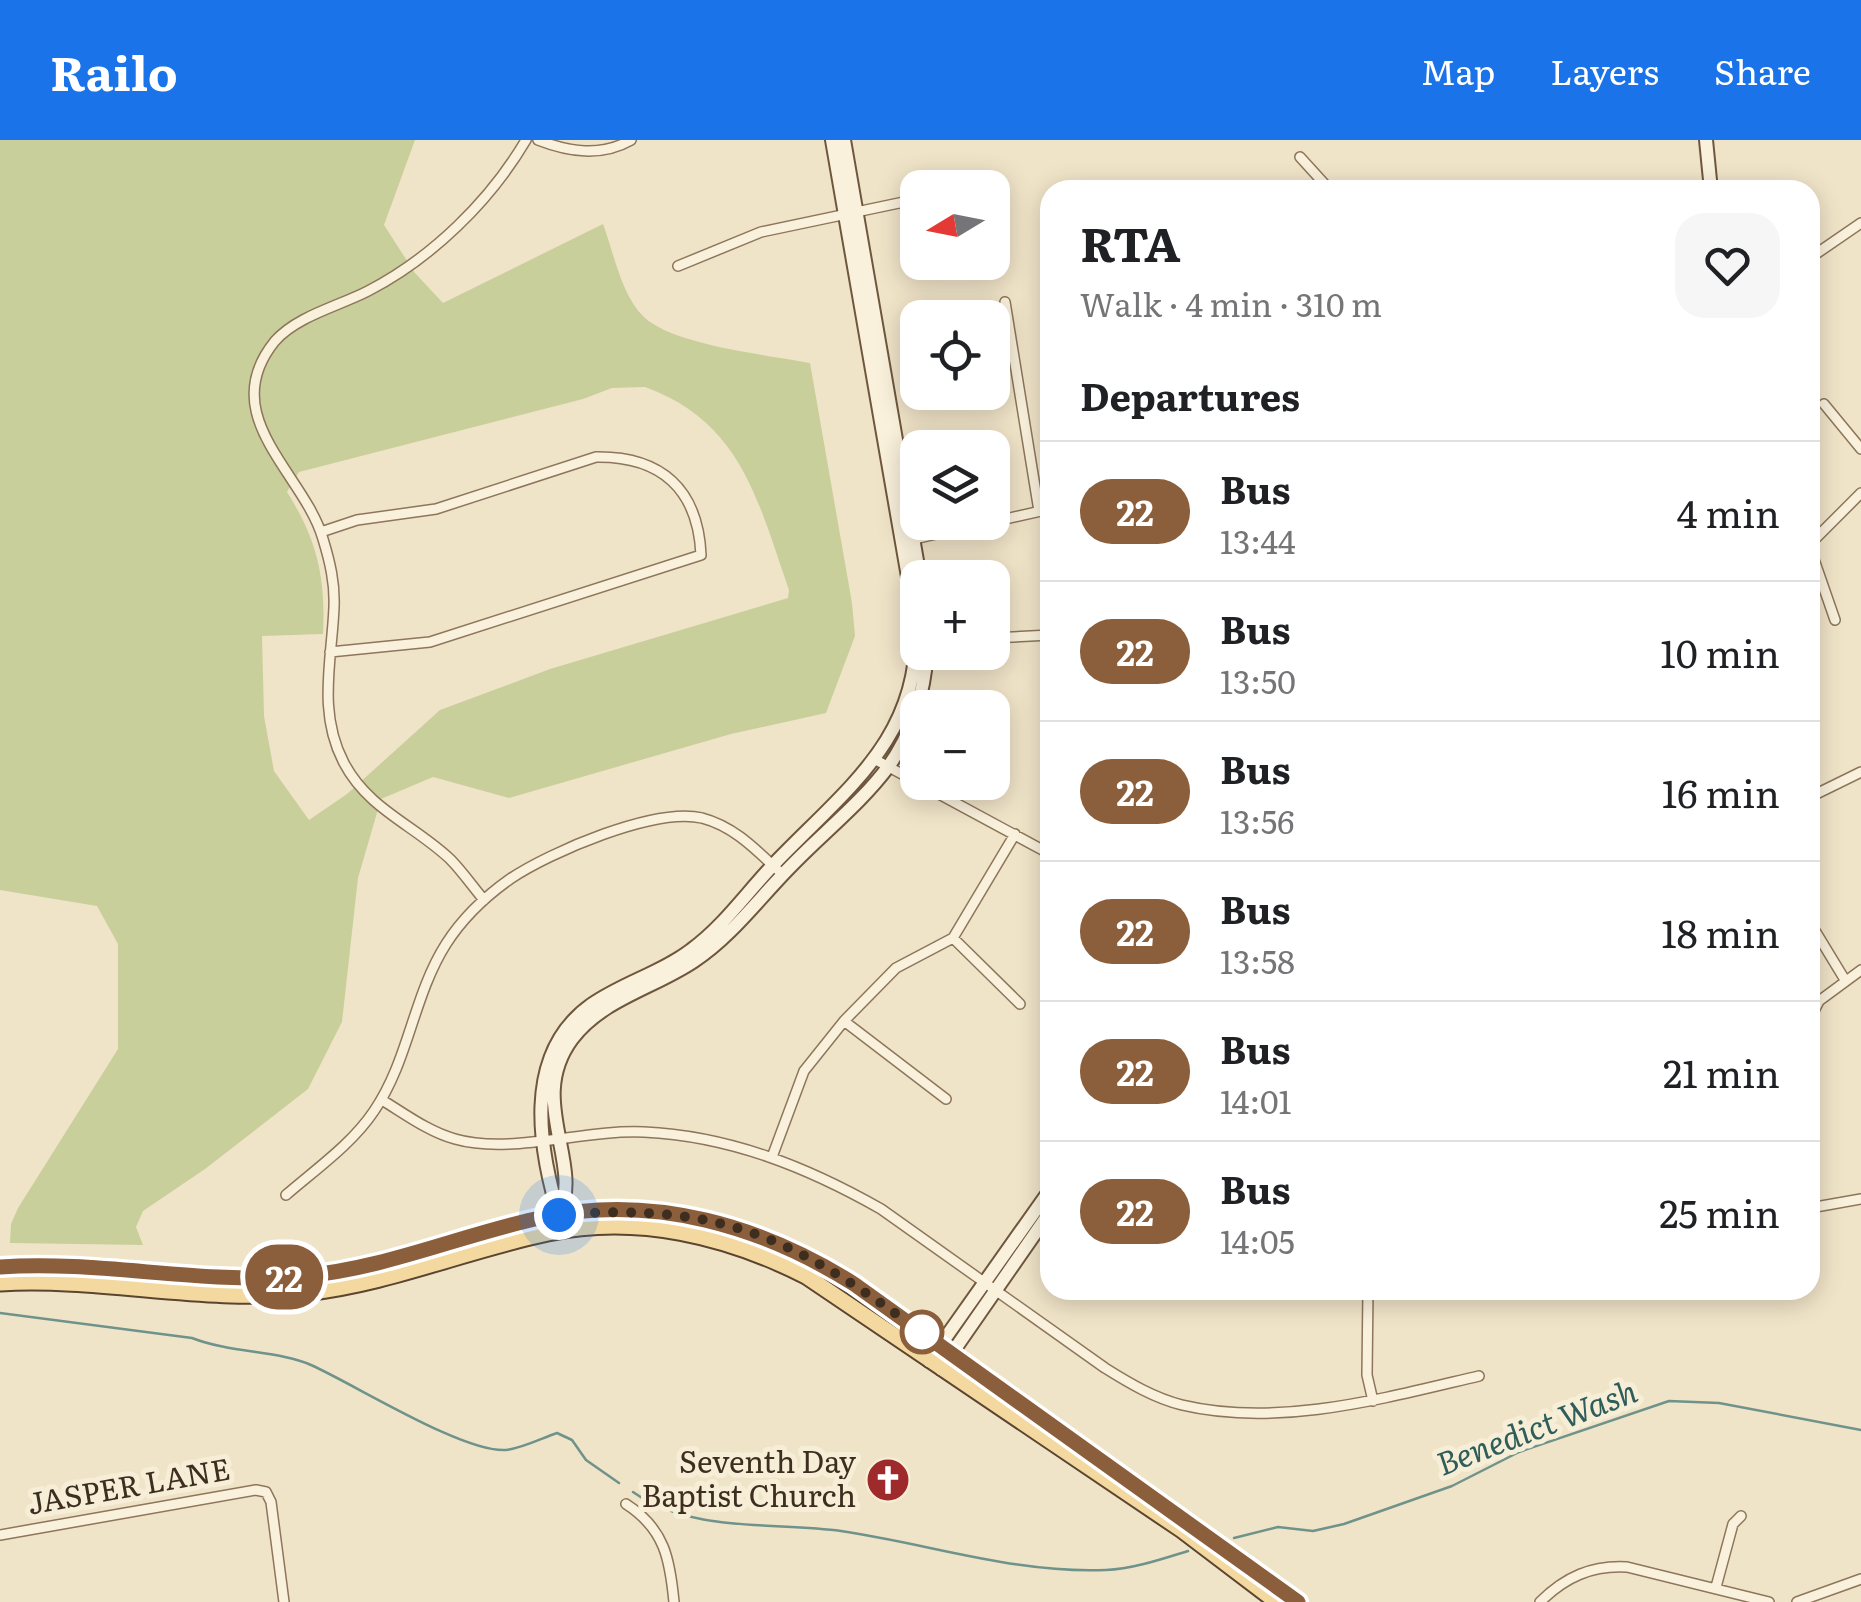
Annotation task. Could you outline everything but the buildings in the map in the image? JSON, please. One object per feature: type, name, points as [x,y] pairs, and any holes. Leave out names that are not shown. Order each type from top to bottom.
[{"type":"main road","points":[[0,1267],[105,1266],[230,1276],[305,1276],[628,1210],[685,1214],[746,1230],[821,1263],[1298,1602]]},
{"type":"main road","points":[[0,1283],[81,1282],[226,1293],[304,1292],[402,1272],[561,1223],[678,1231],[736,1245],[806,1276],[1182,1530],[1277,1602]]},
{"type":"street","points":[[484,900],[449,859],[369,798],[346,767],[328,715],[333,576],[321,532],[264,437],[255,404],[260,365],[279,337],[372,289],[470,214],[510,168],[526,140]]},
{"type":"street","points":[[538,140],[590,152],[631,140]]},
{"type":"street","points":[[832,140],[851,214],[900,494]]},
{"type":"street","points":[[844,140],[851,214]]},
{"type":"street","points":[[1706,140],[1709,180]]},
{"type":"street","points":[[1300,157],[1321,180]]},
{"type":"street","points":[[678,266],[762,232],[900,203]]},
{"type":"street","points":[[1820,251],[1861,223]]},
{"type":"street","points":[[1010,329],[1040,489]]},
{"type":"street","points":[[1824,404],[1861,449]]},
{"type":"street","points":[[321,532],[357,520],[436,509],[596,458],[624,457],[652,466],[674,482],[690,506],[700,536],[701,555],[430,642],[330,652]]},
{"type":"street","points":[[1820,536],[1861,493]]},
{"type":"street","points":[[1010,518],[1040,511]]},
{"type":"street","points":[[908,540],[914,560]]},
{"type":"street","points":[[908,540],[910,560]]},
{"type":"street","points":[[1820,576],[1835,620]]},
{"type":"street","points":[[1010,637],[1040,636]]},
{"type":"street","points":[[881,764],[902,714],[911,670]]},
{"type":"street","points":[[561,1223],[553,1201],[553,1087],[556,1068],[574,1037],[601,1011],[697,959],[881,764],[912,722],[924,670]]},
{"type":"street","points":[[881,764],[1040,848]]},
{"type":"street","points":[[1820,793],[1861,772]]},
{"type":"street","points":[[286,1195],[363,1126],[382,1100],[397,1070],[430,971],[448,941],[484,900],[536,865],[652,818],[680,815],[724,826],[744,838],[778,870]]},
{"type":"street","points":[[772,1157],[804,1071],[844,1021],[896,968],[953,938],[1015,834]]},
{"type":"street","points":[[953,938],[1020,1004]]},
{"type":"street","points":[[1820,939],[1845,980]]},
{"type":"street","points":[[1820,999],[1861,970]]},
{"type":"street","points":[[844,1021],[946,1099]]},
{"type":"street","points":[[382,1100],[436,1132],[466,1142],[499,1144],[645,1132],[731,1145],[772,1157],[842,1186],[880,1209],[1134,1386],[1179,1404],[1241,1412],[1373,1401],[1480,1376]]},
{"type":"street","points":[[1820,1206],[1861,1199]]},
{"type":"street","points":[[991,1287],[1040,1206]]},
{"type":"street","points":[[935,1365],[1040,1225]]},
{"type":"street","points":[[1369,1300],[1367,1375],[1373,1401]]},
{"type":"street","name":"JASPER LANE","points":[[0,1535],[256,1490],[266,1492],[271,1502],[284,1602]]},
{"type":"street","points":[[626,1504],[646,1516],[663,1545],[676,1583],[674,1599]]},
{"type":"street","points":[[1716,1587],[1733,1524],[1740,1516]]},
{"type":"street","points":[[1540,1602],[1577,1574],[1603,1566],[1628,1567],[1769,1602]]},
{"type":"street","points":[[1797,1602],[1861,1579]]},
{"type":"green space","points":[[0,140],[415,140],[384,225],[415,273],[443,303],[603,224],[629,297],[644,317],[658,327],[722,348],[810,363],[855,636],[826,713],[731,734],[509,798],[433,777],[381,799],[358,878],[342,1022],[308,1089],[205,1169],[143,1211],[136,1227],[143,1245],[10,1243],[11,1224],[18,1208],[118,1049],[118,944],[97,906],[0,890]],"holes":[[[645,387],[678,402],[704,421],[742,469],[767,526],[789,590],[788,598],[550,669],[440,710],[347,794],[309,820],[274,771],[264,716],[262,636],[323,634],[323,595],[317,560],[306,526],[287,492],[299,472],[583,399],[612,388]]]},
{"type":"waterway","points":[[0,1313],[192,1338],[299,1360],[408,1416],[487,1448],[512,1449],[557,1433],[572,1440],[586,1460],[619,1483]]},
{"type":"waterway","name":"Benedict Wash","points":[[1234,1538],[1278,1527],[1313,1531],[1344,1524],[1452,1486],[1519,1452],[1669,1401],[1719,1403],[1861,1430]]},
{"type":"waterway","points":[[633,1492],[656,1505],[707,1520],[841,1531],[1039,1567],[1116,1569],[1188,1551]]},
{"type":"bus line","name":"22","points":[[0,1267],[105,1266],[275,1278],[344,1270],[547,1216],[628,1210],[685,1214],[719,1222],[782,1243],[854,1284],[1047,1418],[1298,1602]]},
{"type":"place","name":"Seventh Day Baptist Church","points":[[888,1480]]},
{"type":"route","points":[[559,1215],[628,1210],[685,1214],[746,1230],[821,1263],[932,1340],[922,1332]]}]
